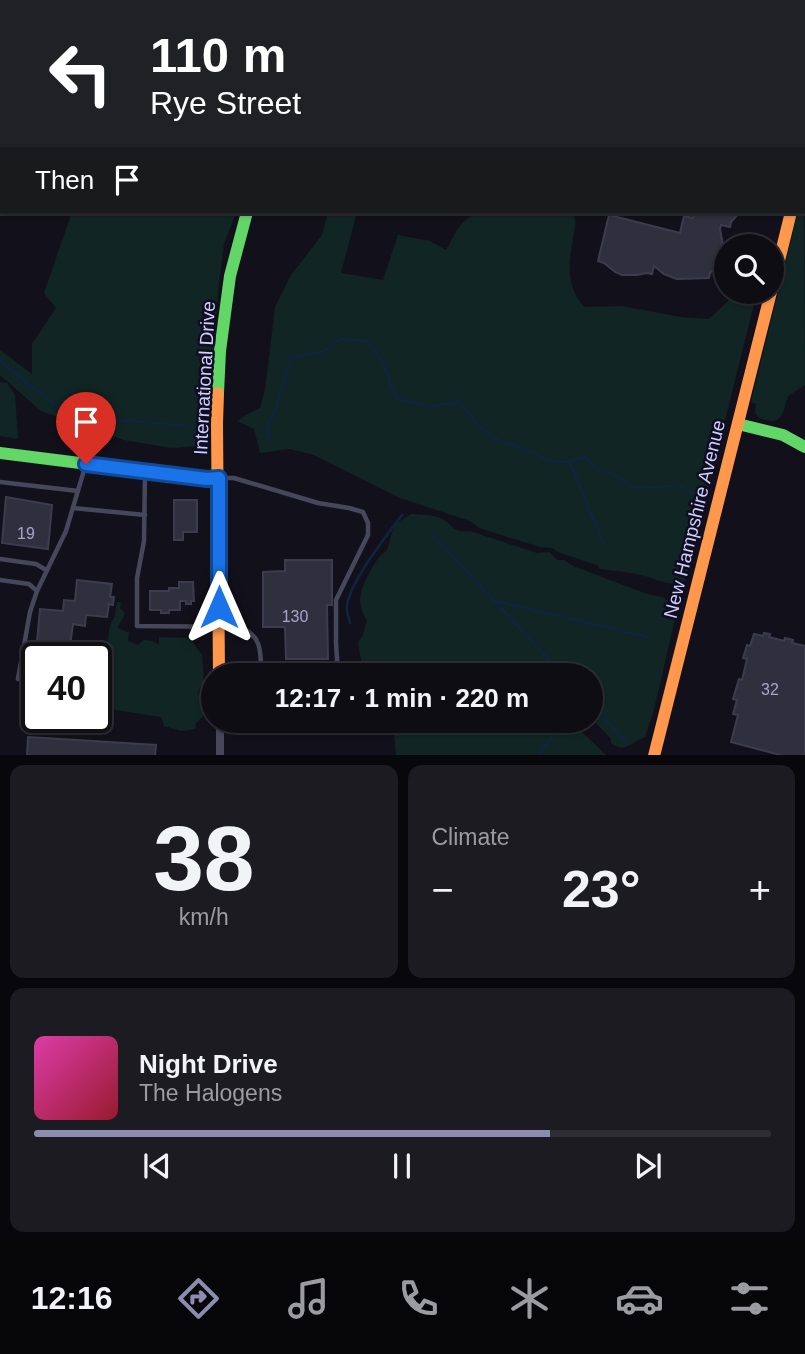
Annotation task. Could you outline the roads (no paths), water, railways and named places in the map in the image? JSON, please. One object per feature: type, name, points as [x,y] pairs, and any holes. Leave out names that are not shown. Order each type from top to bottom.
[{"type":"street","name":"International Drive","points":[[219,663],[217,423],[222,332],[232,267],[246,214]]},
{"type":"street","name":"New Hampshire Avenue","points":[[784,239],[790,214]]},
{"type":"street","name":"New Hampshire Avenue","points":[[654,755],[768,304]]},
{"type":"street","points":[[738,424],[783,435],[805,447]]},
{"type":"street","points":[[0,453],[207,479],[219,478]]},
{"type":"street","points":[[220,733],[220,755]]},
{"type":"lane","points":[[18,679],[30,612],[46,570],[66,531],[86,464]]},
{"type":"lane","points":[[145,471],[145,541],[137,578],[137,626],[239,627],[255,637],[260,648],[261,673],[338,674],[336,600],[368,536],[369,523],[363,512],[318,503],[234,478],[219,478]]},
{"type":"lane","points":[[0,482],[78,491]]},
{"type":"lane","points":[[73,508],[145,515]]},
{"type":"lane","points":[[0,559],[36,564],[46,570]]},
{"type":"lane","points":[[0,580],[29,584],[37,591]]},
{"type":"waterway","points":[[269,437],[267,427],[275,411],[291,357],[322,352],[341,339],[367,341],[382,361],[396,398],[428,407],[459,402],[494,438],[545,459],[566,462],[585,457],[597,469],[613,474],[634,487],[674,486],[691,493],[699,493]]},
{"type":"waterway","points":[[0,360],[57,406],[106,419],[189,426]]},
{"type":"waterway","points":[[570,463],[604,544]]},
{"type":"waterway","points":[[350,623],[347,606],[354,585],[402,515]]},
{"type":"waterway","points":[[433,535],[552,663]]},
{"type":"waterway","points":[[495,601],[648,637]]},
{"type":"waterway","points":[[603,717],[627,743]]},
{"type":"waterway","points":[[539,755],[554,733]]}]
